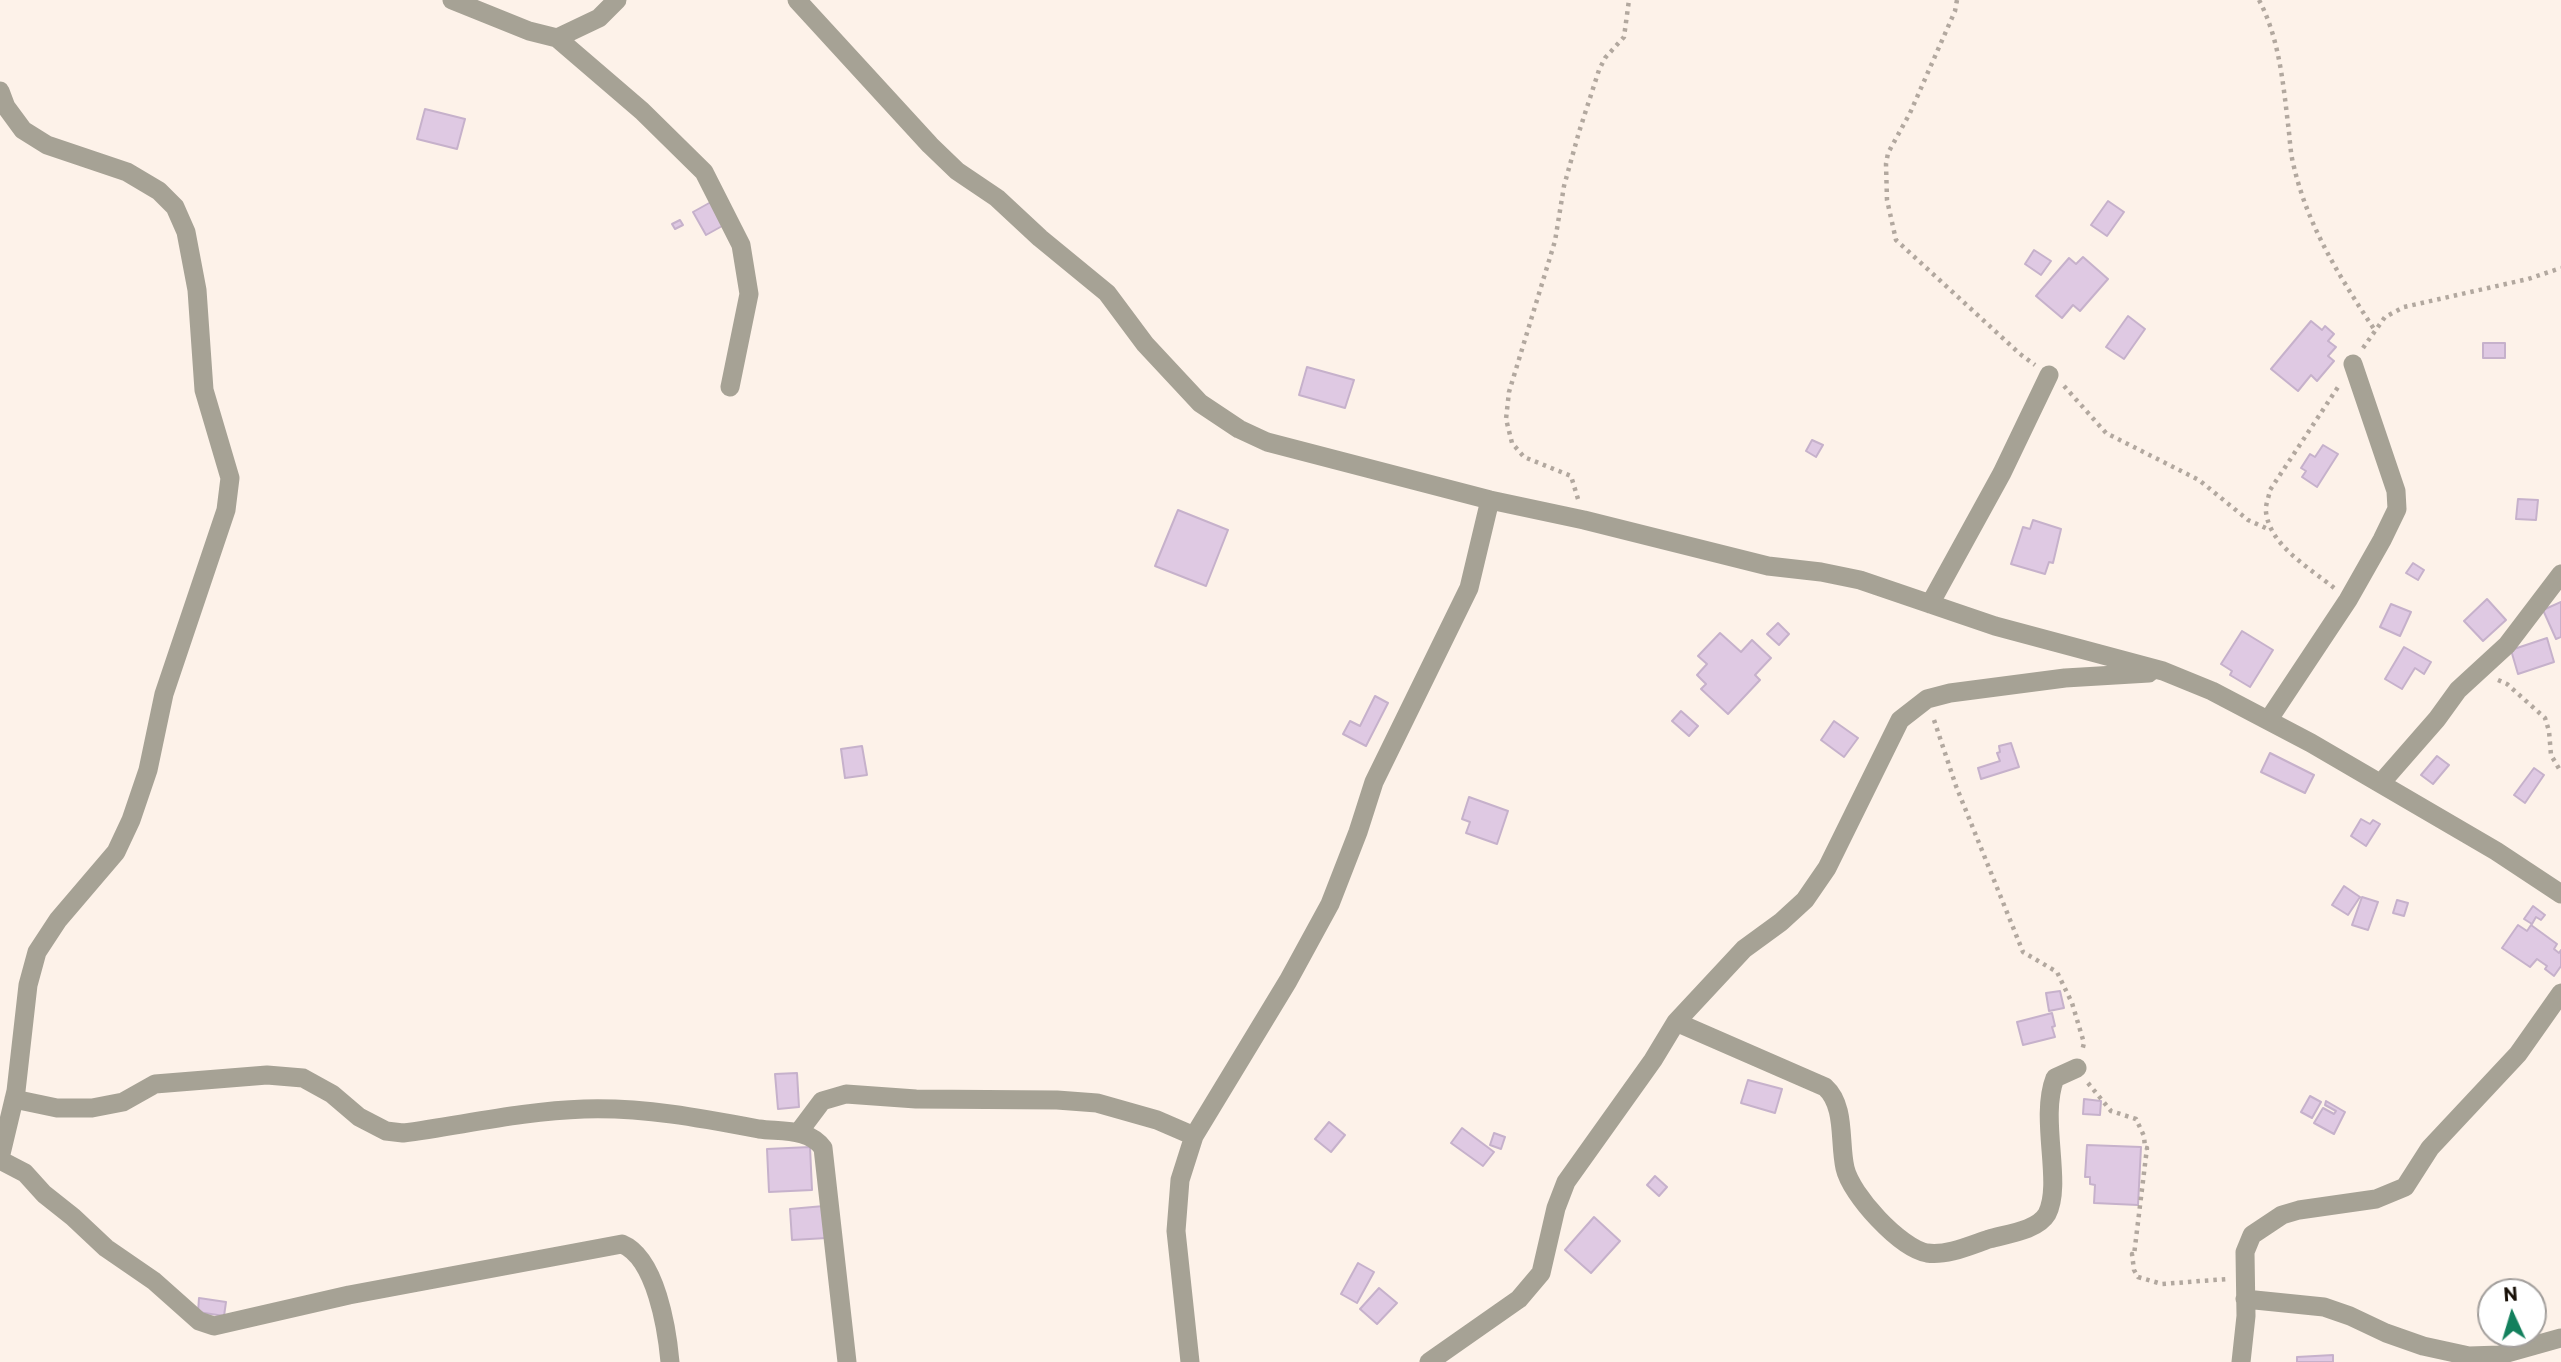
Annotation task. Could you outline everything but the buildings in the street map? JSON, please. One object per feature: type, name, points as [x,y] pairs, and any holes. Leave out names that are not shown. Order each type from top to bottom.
[{"type":"street","points":[[452,0],[529,31],[557,38],[642,111],[704,172],[741,245],[749,294],[730,387]]},
{"type":"street","points":[[557,38],[599,18],[617,0]]},
{"type":"street","points":[[797,0],[930,145],[957,171],[997,198],[1040,238],[1107,293],[1145,344],[1200,403],[1239,429],[1267,442],[1490,500],[1584,520],[1768,566],[1860,580],[1995,626],[2163,671],[2269,719],[2496,851],[2561,894]]},
{"type":"street","points":[[0,92],[6,107],[23,130],[47,145],[127,172],[159,191],[175,207],[186,233],[197,290],[204,390],[230,478],[226,510],[164,694],[148,770],[131,820],[116,852],[58,920],[37,952],[28,985],[14,1100],[0,1159],[25,1173],[50,1200],[106,1248],[154,1281],[199,1321],[214,1326],[349,1295],[622,1244],[634,1249],[659,1301],[670,1362]]},
{"type":"street","points":[[2269,719],[2348,600],[2397,509],[2396,492],[2353,364]]},
{"type":"street","points":[[1930,604],[2002,473],[2049,375]]},
{"type":"street","points":[[1190,1362],[1176,1231],[1180,1181],[1194,1136],[1288,981],[1330,904],[1374,782],[1469,588],[1490,500]]},
{"type":"street","points":[[2381,783],[2437,719],[2458,690],[2507,645],[2561,574]]},
{"type":"street","points":[[1429,1362],[1519,1299],[1541,1273],[1556,1208],[1566,1182],[1653,1060],[1676,1022],[1744,949],[1781,922],[1805,900],[1827,868],[1900,720],[1927,699],[2013,684],[2163,671]]},
{"type":"street","points":[[2241,1362],[2245,1252],[2252,1235],[2282,1215],[2376,1199],[2405,1186],[2430,1148],[2518,1054],[2561,993]]},
{"type":"street","points":[[1676,1022],[1825,1087],[1833,1095],[1837,1107],[1845,1169],[1853,1190],[1883,1224],[1926,1253],[1941,1253],[2026,1229],[2045,1218],[2053,1200],[2048,1119],[2052,1087],[2055,1078],[2077,1068]]},
{"type":"street","points":[[14,1100],[57,1108],[92,1108],[123,1102],[155,1084],[267,1075],[303,1078],[332,1094],[359,1117],[386,1131],[403,1133],[537,1113],[584,1109],[703,1117],[798,1133],[810,1137],[823,1148],[847,1362]]},
{"type":"street","points":[[798,1133],[822,1101],[846,1094],[916,1099],[1057,1100],[1097,1103],[1157,1120],[1194,1136]]},
{"type":"street","points":[[2245,1299],[2324,1307],[2423,1346],[2469,1356],[2500,1355],[2561,1338]]},
{"type":"path","points":[[1584,520],[1571,476],[1524,457],[1511,443],[1506,419],[1509,392],[1555,241],[1564,186],[1579,132],[1599,70],[1605,58],[1625,37],[1629,0]]},
{"type":"path","points":[[1957,0],[1955,11],[1920,91],[1888,153],[1887,200],[1896,240],[2020,354],[2063,385],[2106,433],[2199,480],[2248,520],[2270,530]]},
{"type":"path","points":[[2259,0],[2269,20],[2282,74],[2293,165],[2311,222],[2347,288],[2374,329]]},
{"type":"path","points":[[2480,671],[2507,684],[2545,718],[2551,755],[2561,772]]},
{"type":"path","points":[[1927,699],[1956,786],[2023,952],[2057,972],[2071,1003],[2084,1043],[2077,1068],[2104,1105],[2111,1111],[2136,1119],[2144,1136],[2147,1148],[2134,1255],[2132,1254],[2134,1270],[2138,1277],[2162,1284],[2245,1278]]}]
